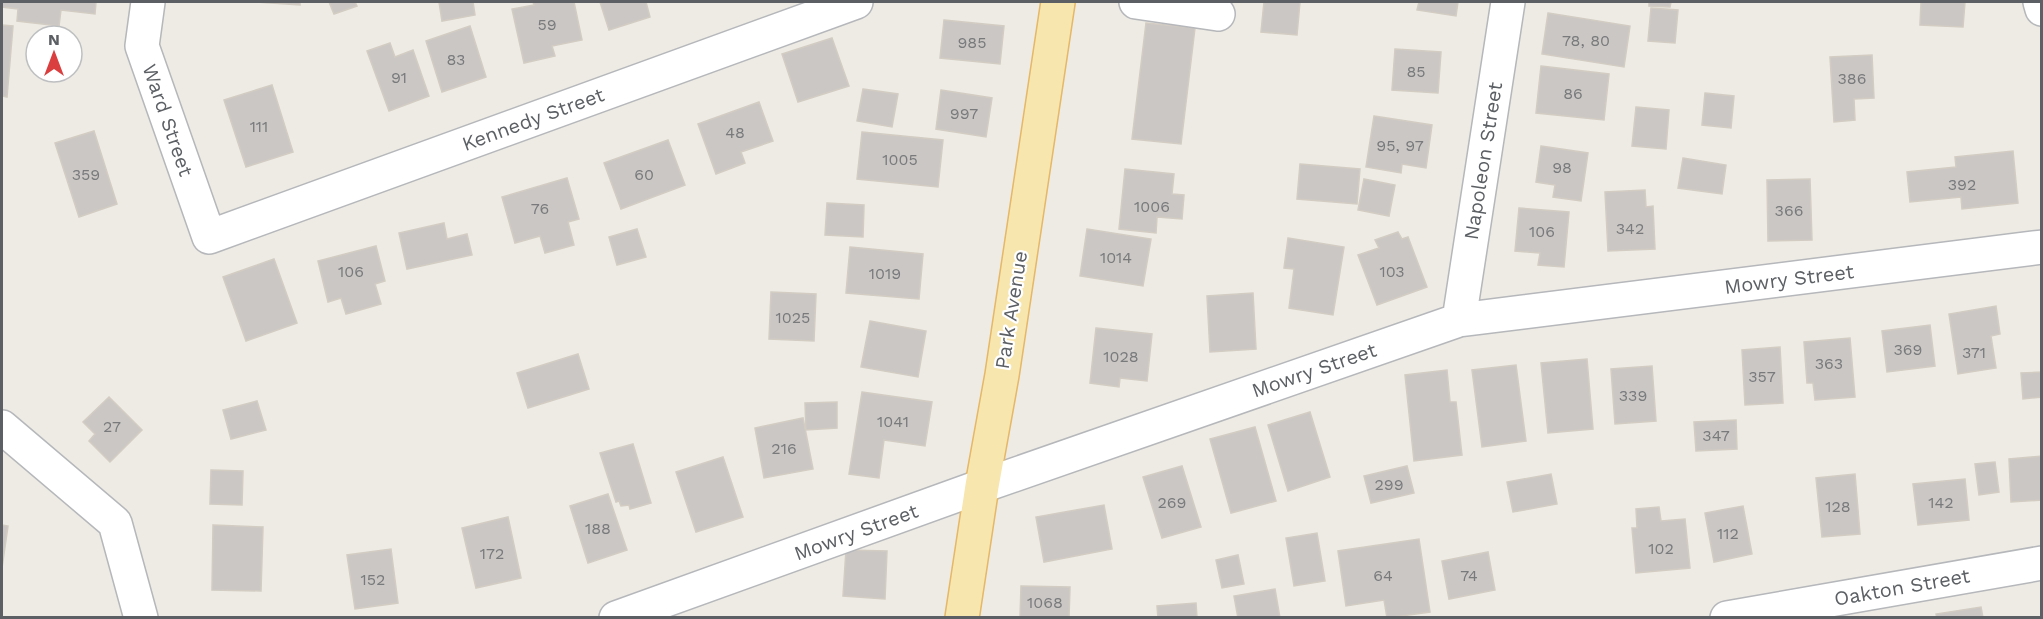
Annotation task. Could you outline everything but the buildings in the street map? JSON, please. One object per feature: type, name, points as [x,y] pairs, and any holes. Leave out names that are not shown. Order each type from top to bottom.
[{"type":"main road","name":"Park Avenue","points":[[963,618],[1058,2]]},
{"type":"street","name":"Ward Street","points":[[147,2],[142,46],[209,237]]},
{"type":"street","name":"Kennedy Street","points":[[209,237],[856,2]]},
{"type":"street","points":[[1136,2],[1218,14]]},
{"type":"street","name":"Napoleon Street","points":[[1459,320],[1508,2]]},
{"type":"street","points":[[2040,2],[2042,9]]},
{"type":"street","name":"Mowry Street","points":[[616,618],[684,605],[982,486],[1459,320],[2042,247]]},
{"type":"street","points":[[2,427],[115,523],[141,618]]},
{"type":"street","name":"Oakton Street","points":[[1727,618],[2042,563]]}]
